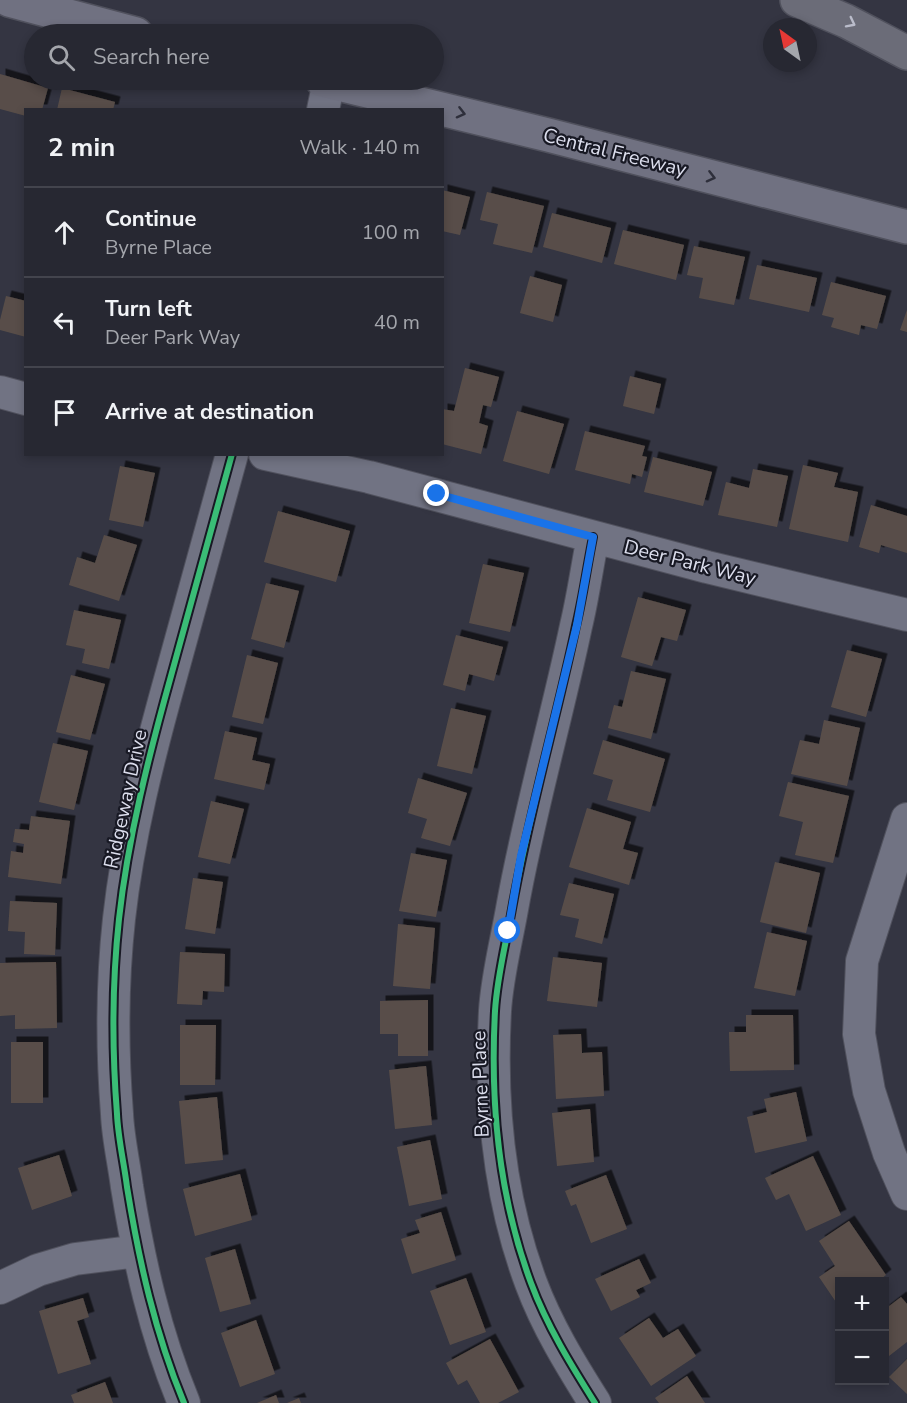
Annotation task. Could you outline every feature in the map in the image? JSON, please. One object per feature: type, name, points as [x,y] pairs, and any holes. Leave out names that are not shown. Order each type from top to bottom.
[{"type":"highway","points":[[797,0],[846,21],[907,53]]},
{"type":"main road","points":[[9,0],[99,24]]},
{"type":"main road","name":"Central Freeway","points":[[325,90],[415,108]]},
{"type":"main road","name":"Central Freeway","points":[[444,114],[549,135],[907,227]]},
{"type":"street","points":[[0,392],[24,398]]},
{"type":"street","name":"Ridgeway Drive","points":[[184,1403],[158,1333],[144,1284],[117,1116],[114,1027],[119,920],[130,848],[156,733],[231,456]]},
{"type":"street","name":"Deer Park Way","points":[[274,456],[392,482],[593,537],[907,615]]},
{"type":"street","name":"Byrne Place","points":[[593,537],[577,625],[521,856],[499,974],[495,1010],[494,1057],[499,1151],[518,1244],[531,1285],[545,1315],[595,1403]]},
{"type":"street","points":[[907,819],[862,961],[859,1023],[869,1091],[889,1153],[907,1194]]},
{"type":"street","points":[[0,1288],[38,1270],[75,1259],[138,1251]]},
{"type":"building","points":[[0,74],[24,81],[24,90],[47,90],[43,108],[24,108],[24,115],[0,109]]},
{"type":"building","points":[[62,90],[115,102],[114,108],[57,108]]},
{"type":"building","points":[[444,190],[470,197],[460,235],[444,231]]},
{"type":"building","points":[[487,192],[544,206],[532,253],[493,244],[498,224],[480,220]]},
{"type":"building","points":[[552,213],[611,228],[602,263],[543,247]]},
{"type":"building","points":[[623,230],[684,245],[676,280],[614,264]]},
{"type":"building","points":[[694,246],[745,257],[734,305],[699,298],[703,278],[687,275]]},
{"type":"building","points":[[757,265],[817,278],[809,312],[749,299]]},
{"type":"building","points":[[530,276],[562,285],[553,322],[520,313]]},
{"type":"building","points":[[831,282],[886,296],[877,329],[861,325],[859,335],[831,327],[834,318],[822,315]]},
{"type":"building","points":[[6,296],[24,300],[24,336],[0,330]]},
{"type":"building","points":[[907,310],[907,332],[900,330]]},
{"type":"building","points":[[465,368],[499,377],[491,407],[483,405],[479,423],[488,426],[481,454],[444,445],[444,409],[454,411]]},
{"type":"building","points":[[630,376],[661,384],[654,414],[623,406]]},
{"type":"building","points":[[517,411],[564,424],[549,474],[503,461]]},
{"type":"building","points":[[585,431],[645,446],[642,456],[647,457],[642,477],[632,474],[630,484],[575,470]]},
{"type":"building","points":[[653,457],[712,472],[703,506],[644,492]]},
{"type":"building","points":[[803,465],[838,473],[834,487],[858,492],[848,542],[789,529]]},
{"type":"building","points":[[120,466],[155,473],[143,527],[109,520]]},
{"type":"building","points":[[753,469],[788,476],[777,527],[718,515],[726,482],[749,488]]},
{"type":"building","points":[[871,505],[907,516],[907,553],[881,545],[879,553],[859,547]]},
{"type":"building","points":[[278,511],[350,531],[336,582],[264,562]]},
{"type":"building","points":[[104,535],[137,545],[119,601],[69,585],[77,557],[95,563]]},
{"type":"building","points":[[483,564],[524,573],[510,632],[469,623]]},
{"type":"building","points":[[266,583],[299,591],[284,648],[251,639]]},
{"type":"building","points":[[638,597],[686,610],[677,641],[661,637],[652,666],[621,657]]},
{"type":"building","points":[[74,610],[121,620],[109,669],[82,663],[85,649],[66,645]]},
{"type":"building","points":[[456,635],[503,647],[494,681],[469,674],[465,691],[443,685]]},
{"type":"building","points":[[847,650],[882,659],[866,717],[831,707]]},
{"type":"building","points":[[247,655],[278,663],[263,724],[232,717]]},
{"type":"building","points":[[631,671],[666,679],[651,739],[608,728],[614,705],[622,707]]},
{"type":"building","points":[[71,675],[105,684],[90,740],[56,732]]},
{"type":"building","points":[[451,708],[486,716],[472,774],[437,766]]},
{"type":"building","points":[[824,720],[860,728],[847,786],[791,774],[800,740],[819,744]]},
{"type":"building","points":[[225,731],[257,738],[252,760],[270,764],[264,790],[214,779]]},
{"type":"building","points":[[603,740],[665,759],[650,812],[607,800],[613,780],[593,774]]},
{"type":"building","points":[[53,743],[88,751],[74,810],[39,802]]},
{"type":"building","points":[[418,778],[467,793],[450,846],[421,838],[427,819],[408,813]]},
{"type":"building","points":[[788,782],[849,796],[833,863],[795,855],[803,822],[779,816]]},
{"type":"building","points":[[211,801],[244,809],[230,864],[198,857]]},
{"type":"building","points":[[587,808],[631,822],[623,849],[638,853],[629,885],[569,867]]},
{"type":"building","points":[[31,816],[70,821],[61,884],[8,877],[11,851],[23,853],[24,844],[13,842],[15,829],[29,830]]},
{"type":"building","points":[[411,853],[447,860],[436,917],[399,911]]},
{"type":"building","points":[[775,862],[820,873],[806,933],[760,922]]},
{"type":"building","points":[[193,878],[223,882],[215,934],[185,929]]},
{"type":"building","points":[[569,883],[614,894],[602,944],[575,937],[579,919],[560,915]]},
{"type":"building","points":[[10,901],[57,903],[55,955],[24,954],[25,932],[8,931]]},
{"type":"building","points":[[398,924],[435,928],[430,989],[393,986]]},
{"type":"building","points":[[767,932],[807,941],[795,996],[754,988]]},
{"type":"building","points":[[180,952],[225,954],[224,992],[203,991],[202,1005],[177,1004]]},
{"type":"building","points":[[553,957],[602,963],[597,1007],[547,1001]]},
{"type":"building","points":[[56,962],[57,1028],[15,1029],[15,1015],[0,1016],[0,963]]},
{"type":"building","points":[[428,1000],[428,1056],[398,1056],[398,1034],[380,1034],[380,1001]]},
{"type":"building","points":[[746,1015],[793,1015],[794,1070],[730,1071],[729,1032],[746,1032]]},
{"type":"building","points":[[180,1025],[216,1025],[215,1085],[180,1085]]},
{"type":"building","points":[[581,1034],[582,1053],[602,1052],[604,1096],[556,1099],[553,1035]]},
{"type":"building","points":[[11,1042],[43,1042],[43,1103],[11,1103]]},
{"type":"building","points":[[426,1066],[432,1125],[395,1129],[389,1070]]},
{"type":"building","points":[[796,1092],[807,1141],[755,1153],[747,1117],[767,1112],[764,1099]]},
{"type":"building","points":[[217,1097],[223,1160],[185,1164],[179,1101]]},
{"type":"building","points":[[590,1109],[594,1162],[557,1166],[552,1113]]},
{"type":"building","points":[[430,1140],[442,1199],[409,1206],[397,1147]]},
{"type":"building","points":[[59,1155],[72,1196],[32,1210],[18,1168]]},
{"type":"building","points":[[813,1156],[841,1215],[806,1231],[789,1194],[776,1200],[765,1178]]},
{"type":"building","points":[[240,1174],[252,1220],[195,1236],[183,1189]]},
{"type":"building","points":[[606,1175],[627,1229],[591,1243],[576,1204],[571,1206],[565,1191]]},
{"type":"building","points":[[441,1212],[456,1260],[412,1274],[401,1239],[420,1233],[415,1220]]},
{"type":"building","points":[[849,1221],[886,1275],[883,1277],[835,1277],[835,1301],[819,1277],[835,1266],[819,1241]]},
{"type":"building","points":[[235,1249],[251,1304],[220,1312],[205,1258]]},
{"type":"building","points":[[639,1259],[651,1283],[636,1290],[640,1297],[611,1311],[595,1279]]},
{"type":"building","points":[[466,1278],[486,1332],[450,1345],[430,1291]]},
{"type":"building","points":[[901,1297],[907,1304],[907,1342],[889,1356],[889,1331],[889,1306]]},
{"type":"building","points":[[83,1298],[89,1317],[77,1321],[91,1364],[58,1374],[39,1311]]},
{"type":"building","points":[[649,1318],[663,1338],[678,1329],[696,1356],[651,1386],[619,1338]]},
{"type":"building","points":[[256,1320],[275,1374],[240,1387],[221,1333]]},
{"type":"building","points":[[490,1339],[519,1392],[498,1403],[480,1403],[467,1380],[458,1385],[446,1363]]},
{"type":"building","points":[[907,1359],[907,1394],[889,1377]]},
{"type":"building","points":[[687,1376],[705,1403],[659,1403],[655,1398]]},
{"type":"building","points":[[105,1382],[113,1403],[74,1403],[71,1395]]},
{"type":"building","points":[[276,1395],[279,1403],[257,1403]]},
{"type":"building","points":[[299,1398],[301,1403],[287,1403]]},
{"type":"cycle path","points":[[184,1403],[156,1323],[127,1187],[115,1090],[115,967],[123,888],[140,796],[231,456]]},
{"type":"cycle path","points":[[593,537],[560,697],[534,802],[502,960],[495,1011],[494,1080],[504,1183],[520,1250],[544,1315],[595,1403]]},
{"type":"route","points":[[437,494],[593,537],[577,625],[521,856],[508,931]]}]
